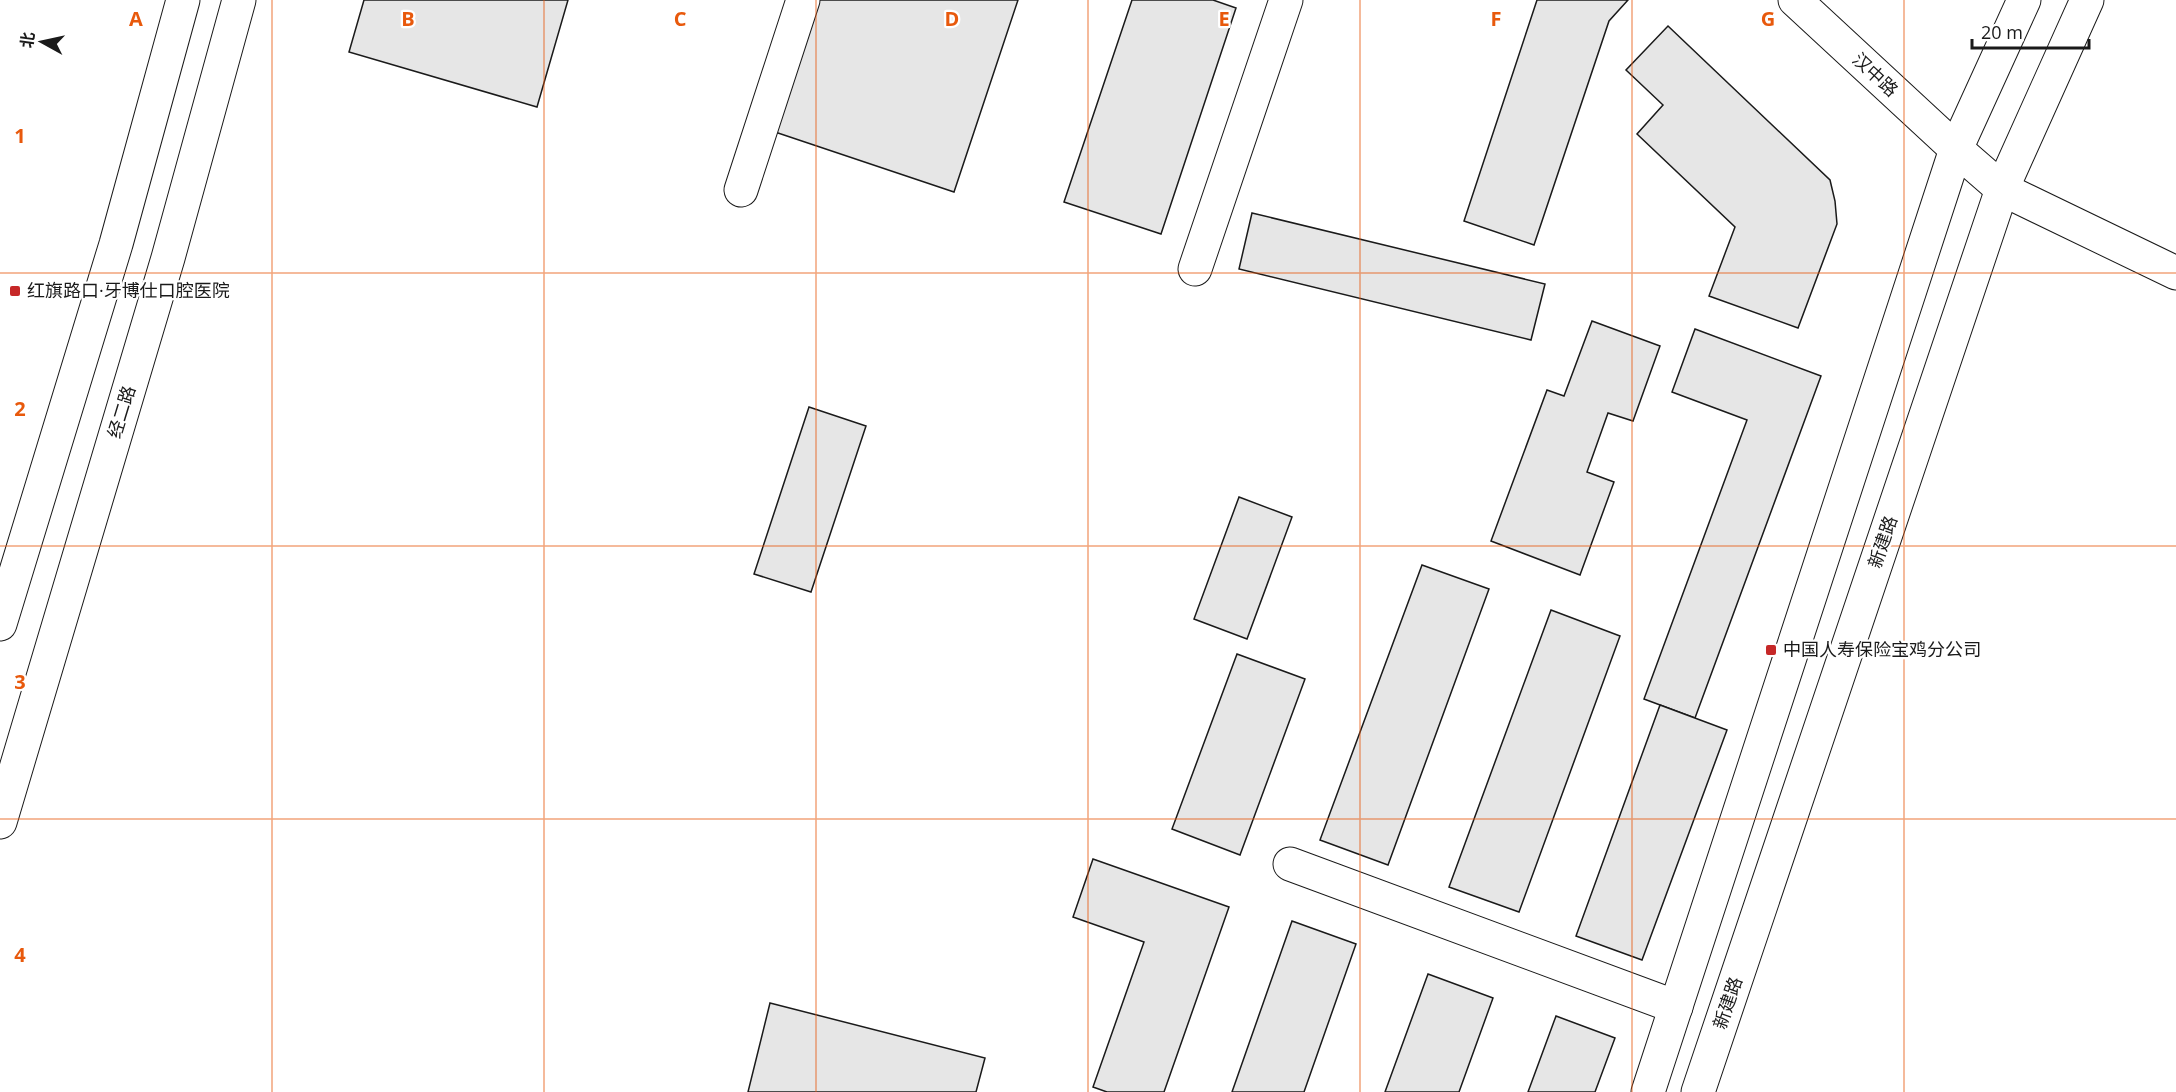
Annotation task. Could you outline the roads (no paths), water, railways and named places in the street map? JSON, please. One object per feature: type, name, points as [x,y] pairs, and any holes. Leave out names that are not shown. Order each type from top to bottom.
[{"type":"main road","points":[[0,624],[116,244],[183,0]]},
{"type":"main road","name":"经二路","points":[[0,822],[168,258],[239,0]]},
{"type":"main road","points":[[741,190],[803,0]]},
{"type":"main road","points":[[1195,269],[1286,0]]},
{"type":"main road","name":"汉中路","points":[[1795,0],[2002,189],[2176,273]]},
{"type":"main road","points":[[1648,1092],[1956,149],[2024,0]]},
{"type":"main road","name":"新建路","points":[[1698,1092],[2002,189],[2087,0]]},
{"type":"main road","points":[[1290,864],[1676,1007]]},
{"type":"place","name":"红旗路口·牙博仕口腔医院","points":[[15,291]]},
{"type":"place","name":"中国人寿保险宝鸡分公司","points":[[1771,650]]}]
